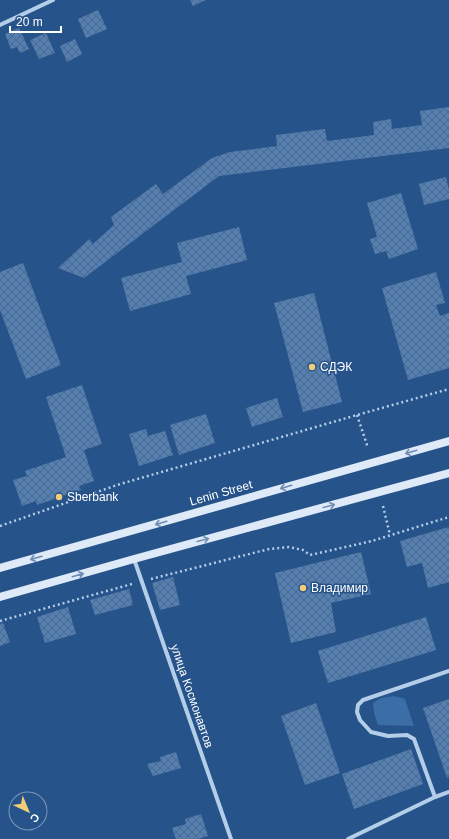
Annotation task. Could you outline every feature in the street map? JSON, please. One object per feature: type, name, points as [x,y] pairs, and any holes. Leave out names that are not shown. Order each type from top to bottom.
[{"type":"main road","name":"Lenin Street","points":[[0,568],[449,441]]},
{"type":"main road","points":[[0,597],[449,473]]},
{"type":"street","points":[[0,25],[53,0]]},
{"type":"street","name":"улица Космонавтов","points":[[134,559],[231,839]]},
{"type":"street","points":[[435,797],[414,739],[407,736],[388,736],[371,732],[360,720],[357,712],[358,706],[363,700],[449,671]]},
{"type":"street","points":[[349,839],[435,797],[449,792]]},
{"type":"path","points":[[0,526],[117,485],[449,389]]},
{"type":"path","points":[[357,415],[368,448]]},
{"type":"path","points":[[383,506],[390,535]]},
{"type":"path","points":[[0,622],[142,581],[269,549],[289,547],[302,550],[310,555],[372,541],[449,517]]},
{"type":"shaded area","points":[[394,696],[405,699],[414,726],[378,725],[374,713],[373,703],[381,698]]},
{"type":"building","points":[[190,0],[206,0],[193,6]]},
{"type":"building","points":[[98,10],[107,29],[86,38],[78,19]]},
{"type":"building","points":[[19,28],[29,49],[20,53],[17,47],[11,49],[5,34]]},
{"type":"building","points":[[46,33],[55,53],[39,59],[30,40]]},
{"type":"building","points":[[75,39],[82,54],[67,62],[60,46]]},
{"type":"building","points":[[449,107],[449,148],[219,176],[84,278],[58,268],[89,239],[93,244],[114,225],[111,217],[156,184],[163,194],[212,158],[230,152],[277,146],[276,135],[325,129],[327,141],[374,135],[373,122],[391,119],[392,129],[422,125],[420,111]]},
{"type":"building","points":[[446,177],[449,190],[449,199],[424,205],[419,184]]},
{"type":"building","points":[[401,193],[418,249],[389,259],[386,251],[375,254],[370,239],[377,237],[367,203]]},
{"type":"building","points":[[239,227],[247,260],[186,276],[191,294],[130,311],[121,278],[182,262],[177,243]]},
{"type":"building","points":[[23,263],[61,365],[26,379],[0,310],[0,272]]},
{"type":"building","points":[[436,272],[445,303],[436,305],[440,316],[449,313],[449,368],[408,380],[382,288]]},
{"type":"building","points":[[314,293],[342,402],[303,412],[274,303]]},
{"type":"building","points":[[82,385],[102,444],[84,450],[94,481],[79,486],[81,490],[37,505],[36,501],[22,506],[13,480],[27,476],[25,471],[66,457],[46,397]]},
{"type":"building","points":[[277,398],[283,417],[252,427],[246,408]]},
{"type":"building","points":[[206,414],[215,443],[179,455],[170,425]]},
{"type":"building","points":[[146,429],[148,436],[165,431],[173,455],[139,466],[129,434]]},
{"type":"building","points":[[449,527],[449,582],[428,588],[422,563],[407,567],[400,541]]},
{"type":"building","name":"Владимир","points":[[361,552],[371,594],[331,603],[336,632],[291,643],[275,573]]},
{"type":"building","points":[[173,577],[180,605],[160,610],[152,583]]},
{"type":"building","points":[[129,589],[133,605],[95,615],[90,600]]},
{"type":"building","points":[[68,607],[76,634],[45,643],[37,617]]},
{"type":"building","points":[[426,617],[436,650],[328,683],[318,651]]},
{"type":"building","points":[[3,623],[10,642],[0,646],[0,624]]},
{"type":"building","points":[[449,699],[449,777],[447,778],[423,708]]},
{"type":"building","points":[[316,703],[340,773],[305,785],[281,716]]},
{"type":"building","points":[[411,749],[423,784],[354,809],[342,774]]},
{"type":"building","points":[[176,752],[181,768],[153,776],[147,764],[161,761],[160,757]]},
{"type":"building","points":[[201,814],[208,836],[198,839],[176,839],[172,828],[186,824],[185,819]]},
{"type":"place","name":"СДЭК","points":[[312,367]]},
{"type":"place","name":"Sberbank","points":[[59,497]]},
{"type":"place","name":"Владимир","points":[[303,588]]}]
